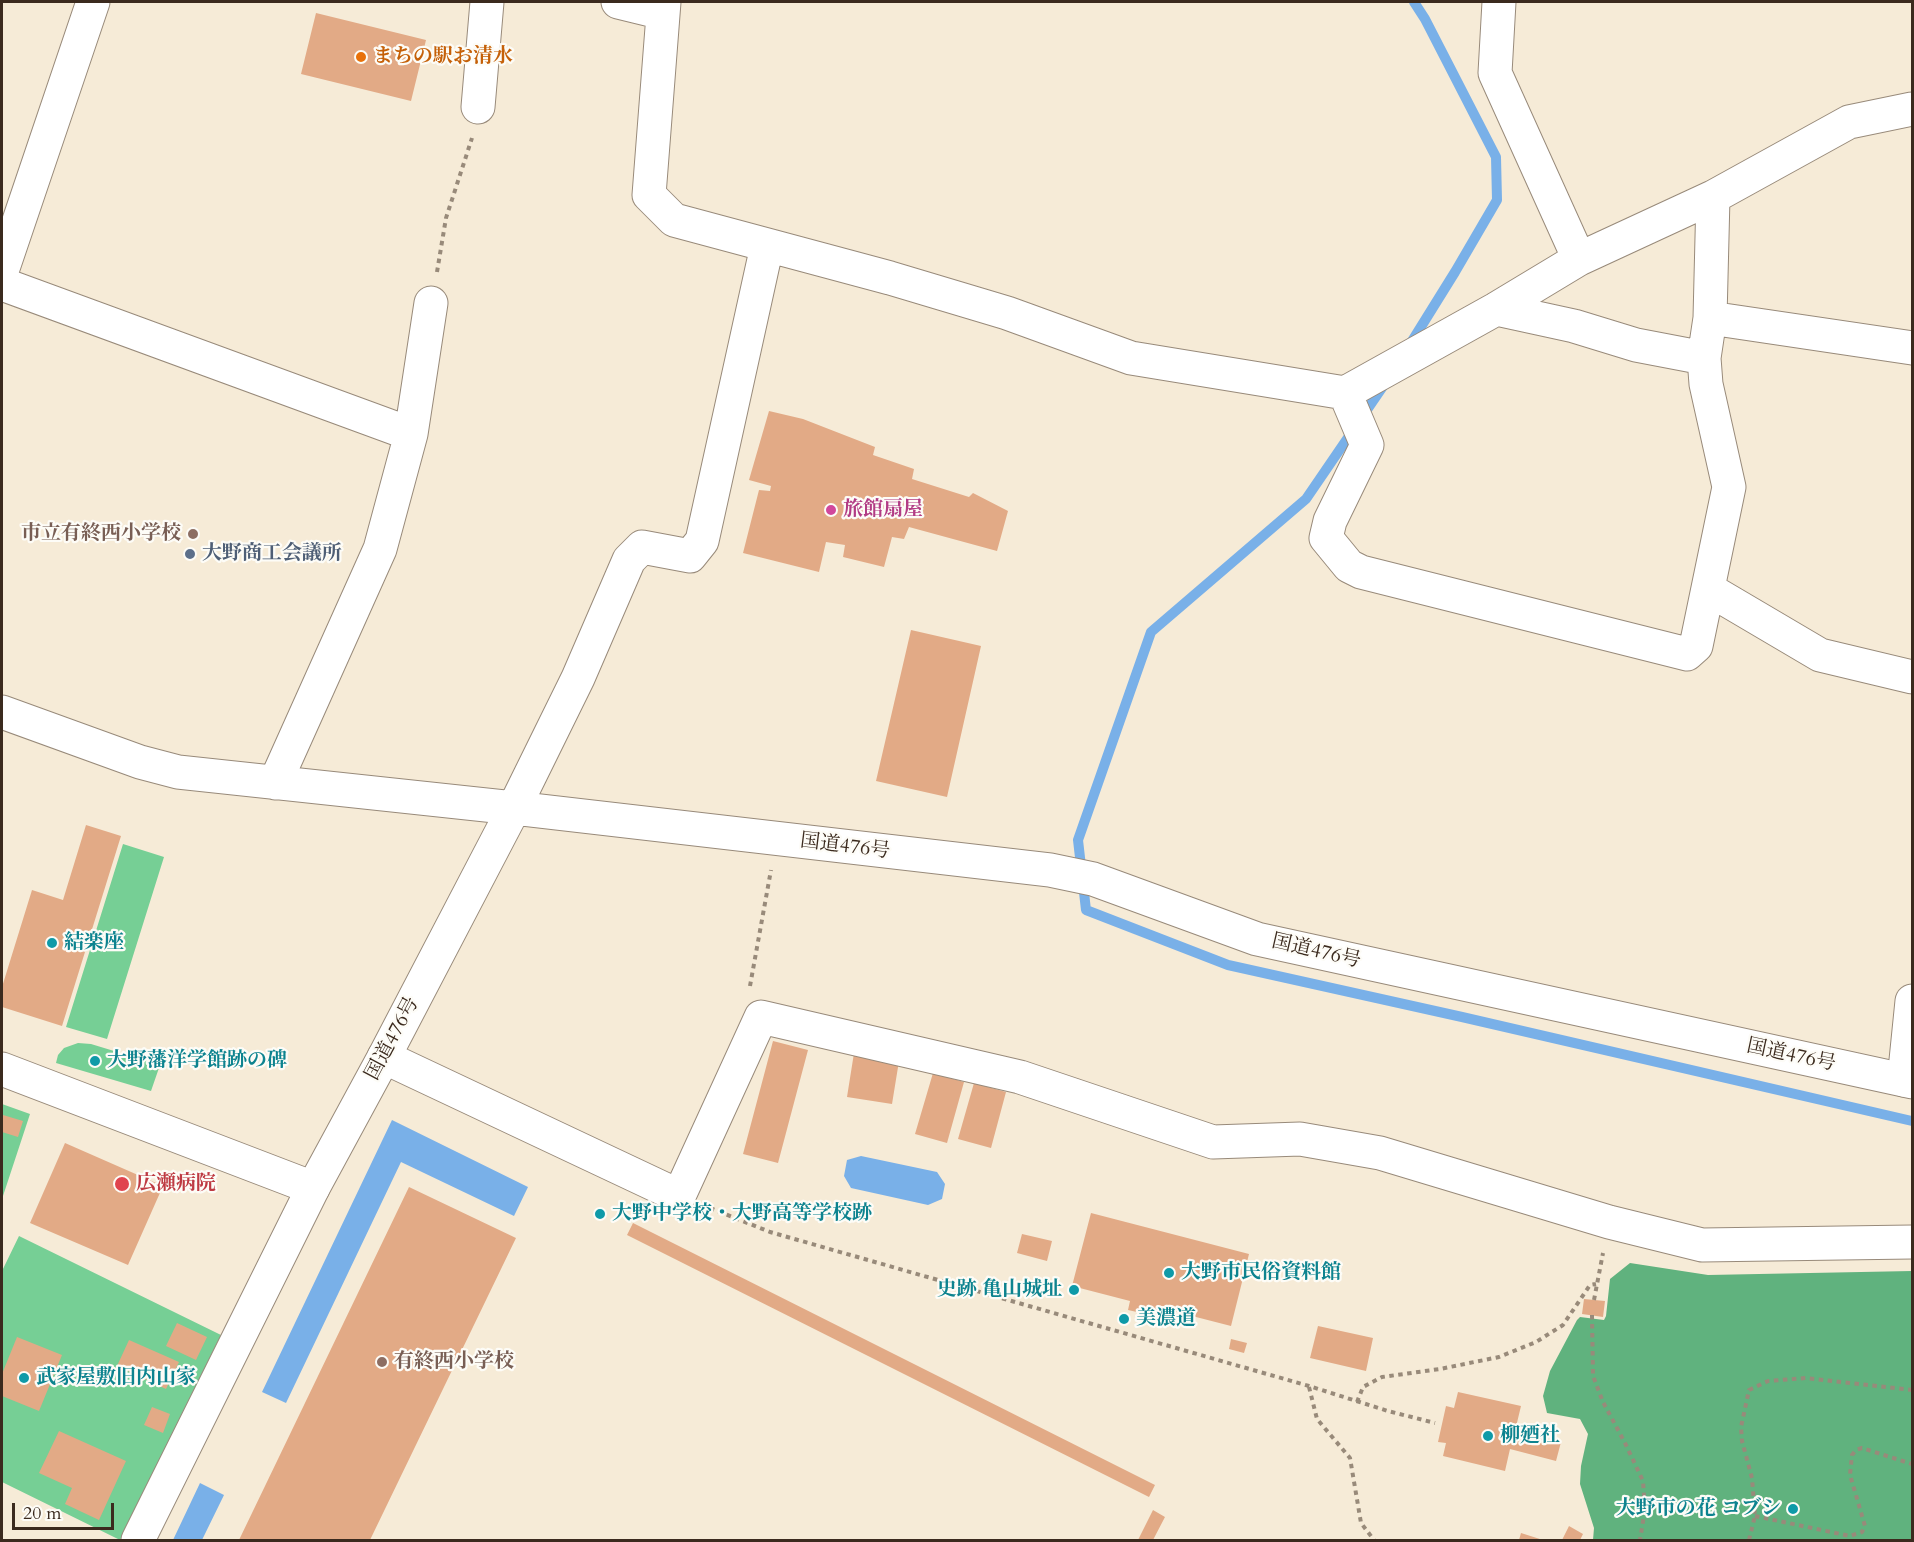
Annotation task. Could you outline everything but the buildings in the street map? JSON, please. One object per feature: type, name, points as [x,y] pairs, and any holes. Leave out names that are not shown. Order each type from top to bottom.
[{"type":"main road","points":[[2,272],[93,2]]},
{"type":"main road","points":[[478,107],[487,2]]},
{"type":"main road","points":[[618,2],[663,7],[649,195],[674,220],[996,309],[1131,358],[1345,393],[1496,309],[1579,259],[1713,197],[1849,122],[1912,109]]},
{"type":"main road","points":[[1499,2],[1495,73],[1579,259]]},
{"type":"main road","points":[[1345,393],[1367,445],[1330,521],[1326,538],[1349,566],[1361,572],[1687,654],[1696,646],[1729,487],[1706,384],[1704,358],[1710,318],[1713,197]]},
{"type":"main road","points":[[2,712],[140,762],[178,772],[514,808],[578,678],[629,560],[642,547],[690,556],[702,541],[767,246]]},
{"type":"main road","points":[[2,284],[411,434]]},
{"type":"main road","points":[[275,783],[380,549],[411,434],[431,303]]},
{"type":"main road","points":[[1496,309],[1574,326],[1636,345],[1704,358]]},
{"type":"main road","points":[[1710,318],[1912,348]]},
{"type":"main road","points":[[1708,589],[1820,656],[1912,677]]},
{"type":"main road","name":"国道476号","points":[[138,1540],[313,1188],[514,808],[1050,870],[1093,879],[1257,939],[1908,1081]]},
{"type":"main road","points":[[1908,1081],[1912,1000]]},
{"type":"main road","points":[[384,1057],[679,1196],[761,1017],[1020,1077],[1213,1142],[1300,1139],[1380,1153],[1609,1222],[1702,1245],[1912,1242]]},
{"type":"main road","points":[[2,1069],[313,1188]]},
{"type":"path","points":[[431,303],[446,218],[471,143],[478,107]]},
{"type":"path","points":[[761,1017],[749,995],[777,839]]},
{"type":"path","points":[[679,1196],[770,1232],[1435,1423]]},
{"type":"path","points":[[1594,1300],[1609,1222]]},
{"type":"path","points":[[1357,1401],[1364,1387],[1382,1377],[1440,1369],[1499,1357],[1536,1342],[1563,1324],[1590,1285],[1596,1284]]},
{"type":"path","points":[[1593,1315],[1593,1376],[1603,1402],[1643,1481],[1645,1509],[1640,1540]]},
{"type":"path","points":[[1749,1540],[1755,1516],[1752,1478],[1742,1441],[1741,1427],[1749,1390],[1768,1381],[1806,1378],[1912,1390]]},
{"type":"path","points":[[1309,1386],[1317,1419],[1350,1458],[1361,1523],[1374,1540]]},
{"type":"path","points":[[1755,1516],[1850,1536],[1862,1532],[1865,1526],[1850,1475],[1852,1455],[1856,1450],[1862,1448],[1912,1464]]},
{"type":"green space","points":[[123,844],[164,857],[107,1039],[66,1027]]},
{"type":"green space","points":[[78,1043],[91,1044],[160,1065],[151,1091],[56,1063],[58,1055],[64,1048]]},
{"type":"green space","points":[[2,1104],[30,1114],[2,1199]]},
{"type":"green space","points":[[19,1236],[221,1335],[120,1540],[2,1482],[2,1271]]},
{"type":"green space","points":[[1630,1263],[1708,1275],[1912,1271],[1912,1540],[1593,1540],[1594,1528],[1580,1484],[1581,1466],[1588,1434],[1580,1419],[1547,1413],[1543,1396],[1550,1371],[1577,1320],[1580,1317],[1604,1320],[1610,1279]]},
{"type":"water","points":[[392,1120],[528,1187],[514,1216],[401,1162],[286,1403],[262,1392]]},
{"type":"water","points":[[861,1156],[937,1172],[945,1184],[942,1199],[928,1205],[851,1188],[844,1176],[847,1160]]},
{"type":"water","points":[[200,1483],[224,1495],[202,1540],[173,1540]]},
{"type":"waterway","points":[[1409,346],[1497,200],[1496,157],[1414,2]]},
{"type":"waterway","points":[[1386,382],[1306,499],[1151,632],[1078,840],[1086,910],[1228,965],[1912,1121]]},
{"type":"place","name":"まちの駅お清水","points":[[361,57]]},
{"type":"place","name":"旅館扇屋","points":[[831,510]]},
{"type":"place","name":"市立有終西小学校","points":[[193,534]]},
{"type":"place","name":"大野商工会議所","points":[[190,554]]},
{"type":"place","name":"結楽座","points":[[52,943]]},
{"type":"place","name":"大野藩洋学館跡の碑","points":[[95,1061]]},
{"type":"place","name":"広瀬病院","points":[[122,1184]]},
{"type":"place","name":"大野中学校・大野高等学校跡","points":[[600,1214]]},
{"type":"place","name":"大野市民俗資料館","points":[[1169,1273]]},
{"type":"place","name":"史跡 亀山城址","points":[[1074,1290]]},
{"type":"place","name":"美濃道","points":[[1124,1319]]},
{"type":"place","name":"有終西小学校","points":[[382,1362]]},
{"type":"place","name":"武家屋敷旧内山家","points":[[24,1378]]},
{"type":"place","name":"柳廼社","points":[[1488,1436]]},
{"type":"place","name":"大野市の花 コブシ","points":[[1793,1509]]}]
